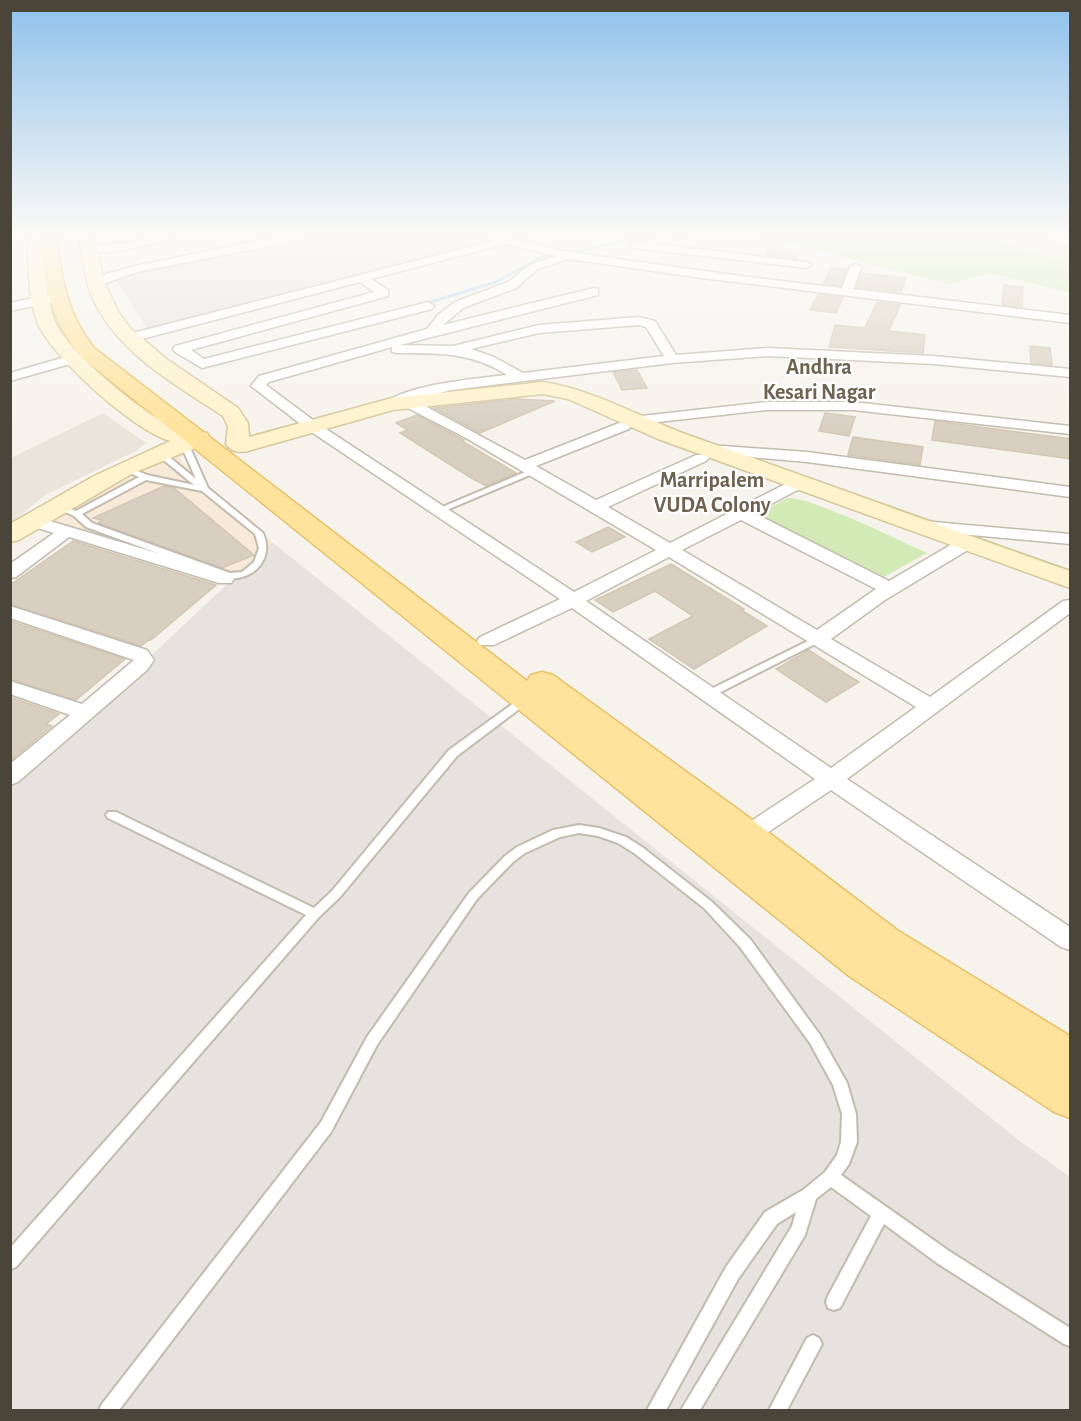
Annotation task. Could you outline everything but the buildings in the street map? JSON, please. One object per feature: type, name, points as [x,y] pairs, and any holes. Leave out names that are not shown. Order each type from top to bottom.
[{"type":"main road","points":[[51,300],[74,337],[87,352],[215,441],[487,640],[537,692],[747,835],[883,941],[1024,1032],[1071,1059]]},
{"type":"main road","points":[[81,300],[93,326],[116,351],[215,441],[537,692],[864,963],[1071,1097]]},
{"type":"street","points":[[10,307],[39,300]]},
{"type":"street","points":[[49,300],[51,330],[72,359],[148,420],[167,433],[179,437],[215,441],[240,433],[238,422],[231,412],[154,358],[130,338],[111,315],[104,300]]},
{"type":"street","points":[[130,338],[272,300]]},
{"type":"street","points":[[358,300],[180,349],[202,364],[428,306]]},
{"type":"street","points":[[432,332],[442,318],[459,305],[471,300]]},
{"type":"street","points":[[560,300],[432,332],[264,379],[258,383],[259,389],[1071,940]]},
{"type":"street","points":[[909,300],[1071,319]]},
{"type":"street","points":[[457,349],[539,329],[639,321],[651,324],[672,360]]},
{"type":"street","points":[[276,323],[295,339]]},
{"type":"street","points":[[366,350],[457,349],[470,351],[503,366],[525,384],[958,548],[1071,598]]},
{"type":"street","points":[[10,535],[33,521],[67,510],[95,483],[136,472],[159,453],[215,441],[312,426],[399,403],[672,360],[768,352],[934,360],[1071,373]]},
{"type":"street","points":[[10,377],[72,359]]},
{"type":"street","points":[[399,403],[471,435],[931,707]]},
{"type":"street","points":[[528,469],[629,424],[766,406],[853,406],[1071,430]]},
{"type":"street","points":[[596,507],[706,454],[807,458],[1071,492]]},
{"type":"street","points":[[487,640],[573,600],[792,487],[919,526],[1071,539]]},
{"type":"street","points":[[741,513],[890,590]]},
{"type":"street","points":[[33,521],[225,579]]},
{"type":"street","points":[[919,526],[958,548],[1071,580]]},
{"type":"street","points":[[10,573],[65,531]]},
{"type":"street","points":[[818,639],[890,590],[958,548]]},
{"type":"street","points":[[10,601],[155,645]]},
{"type":"street","points":[[747,835],[831,779],[1071,605]]},
{"type":"street","points":[[10,612],[140,654],[144,660],[140,666],[10,777]]},
{"type":"street","points":[[10,687],[86,713]]},
{"type":"lane","points":[[205,490],[215,441]]},
{"type":"lane","points":[[67,510],[89,525],[229,576],[243,575],[255,567],[265,548],[264,540],[259,533],[159,453]]},
{"type":"lane","points":[[439,510],[528,469]]},
{"type":"lane","points":[[136,472],[205,490]]},
{"type":"lane","points":[[707,695],[818,639]]},
{"type":"lane","points":[[10,1261],[315,914],[336,894],[453,753],[537,692]]},
{"type":"lane","points":[[112,815],[315,914]]},
{"type":"lane","points":[[108,1410],[326,1127],[372,1041],[473,896],[509,859],[536,842],[557,833],[579,830],[599,832],[622,840],[708,905],[745,943],[816,1039],[840,1083],[849,1114],[849,1142],[844,1159],[830,1177],[809,1195],[771,1218],[732,1273],[656,1410]]},
{"type":"lane","points":[[830,1177],[943,1257],[1071,1338]]},
{"type":"lane","points":[[690,1410],[799,1229],[809,1195]]},
{"type":"lane","points":[[834,1302],[881,1213]]},
{"type":"lane","points":[[778,1410],[813,1344]]},
{"type":"shaded area","points":[[129,300],[265,300],[149,331]]},
{"type":"shaded area","points":[[103,413],[146,443],[136,451],[45,495],[11,523],[11,458]]},
{"type":"shaded area","points":[[177,450],[183,463],[272,542],[235,577],[45,523]]},
{"type":"shaded area","points":[[272,542],[1021,1142],[1070,1177],[1070,1410],[11,1410],[10,776],[155,652]]},
{"type":"green space","points":[[788,498],[816,504],[927,553],[882,578],[757,514]]},
{"type":"waterway","points":[[424,304],[436,300]]},
{"type":"district","name":"Andhra Kesari Nagar","points":[[819,378]]},
{"type":"district","name":"Marripalem VUDA Colony","points":[[712,492]]}]
